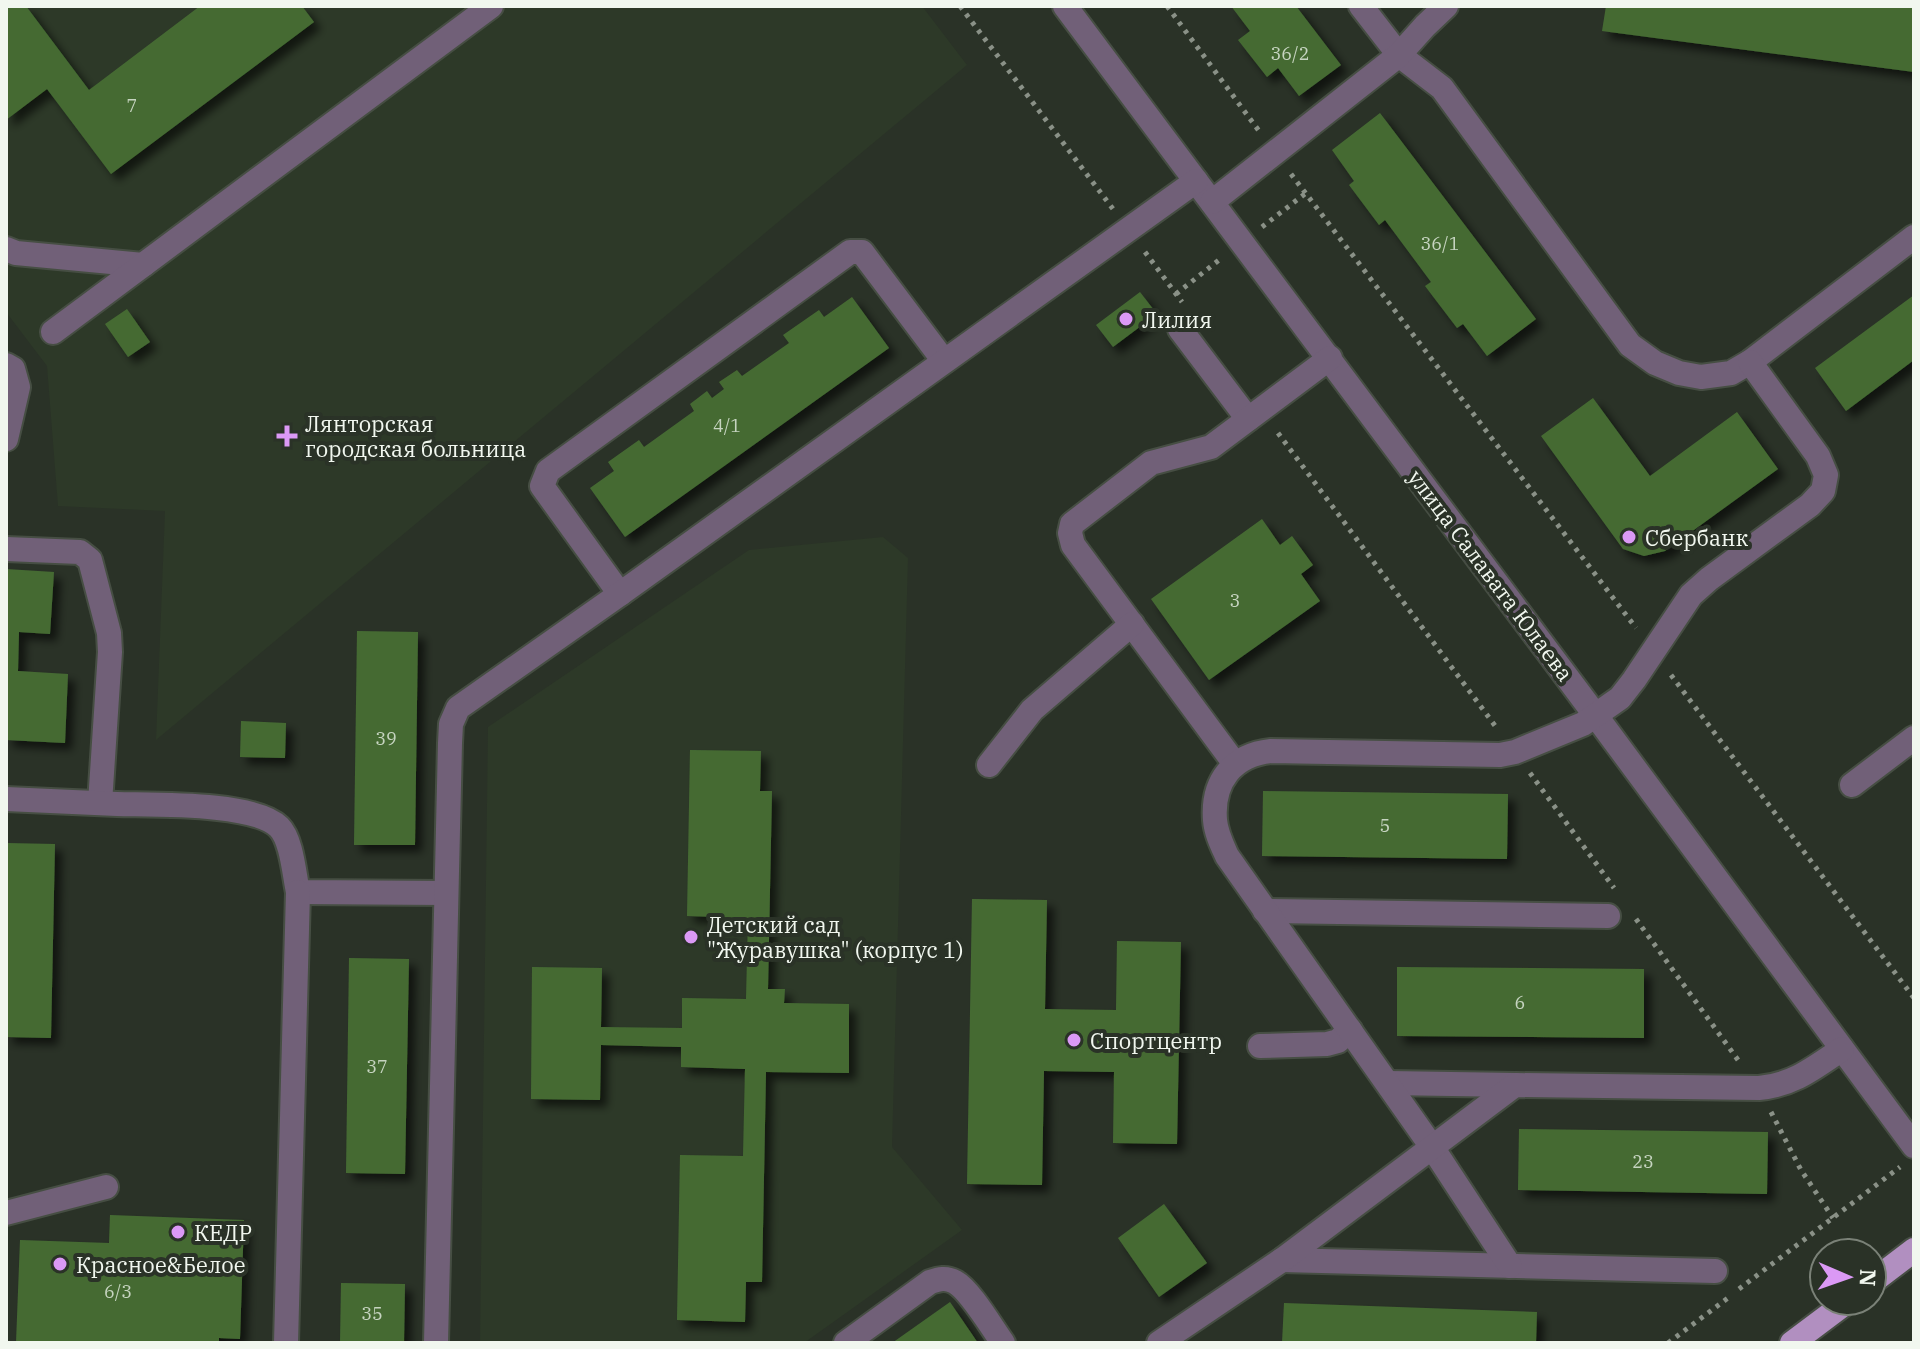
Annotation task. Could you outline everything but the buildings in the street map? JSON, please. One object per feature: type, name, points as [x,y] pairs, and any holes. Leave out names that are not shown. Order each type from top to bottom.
[{"type":"main road","points":[[1888,1270],[1914,1250]]},
{"type":"main road","points":[[1792,1343],[1827,1317]]},
{"type":"street","points":[[53,332],[491,6]]},
{"type":"street","name":"улица Салавата Юлаева","points":[[1065,6],[1842,1049],[1908,1156]]},
{"type":"street","points":[[1361,6],[1399,55],[1442,88],[1630,345],[1655,363],[1679,373],[1701,377],[1731,373],[1750,362],[1914,237]]},
{"type":"street","points":[[1212,202],[1399,55],[1446,6]]},
{"type":"street","points":[[436,1343],[450,733],[458,708],[1196,181]]},
{"type":"street","points":[[6,249],[16,253],[143,265]]},
{"type":"street","points":[[620,594],[542,486],[548,471],[850,252],[862,252],[944,361]]},
{"type":"street","points":[[1183,318],[1254,414]]},
{"type":"street","points":[[1235,764],[1073,545],[1070,533],[1072,524],[1151,463],[1211,447],[1330,358]]},
{"type":"street","points":[[1510,1266],[1388,1083],[1227,856],[1215,821],[1216,800],[1221,783],[1235,764],[1256,753],[1500,755],[1515,752],[1583,724],[1620,698],[1691,595],[1810,505],[1823,491],[1826,475],[1818,456],[1750,362]]},
{"type":"street","points":[[6,365],[13,369],[18,387],[6,439]]},
{"type":"street","points":[[6,549],[80,552],[90,560],[109,633],[110,652],[100,803]]},
{"type":"street","points":[[989,765],[1032,710],[1132,624]]},
{"type":"street","points":[[1852,785],[1914,738]]},
{"type":"street","points":[[6,799],[208,807],[267,819],[281,829],[289,848],[298,892],[286,1343]]},
{"type":"street","points":[[298,892],[446,893]]},
{"type":"street","points":[[1265,911],[1618,906]]},
{"type":"street","points":[[1260,1046],[1327,1044],[1338,1041],[1350,1030]]},
{"type":"street","points":[[1388,1083],[1775,1087],[1808,1072],[1842,1049]]},
{"type":"street","points":[[1159,1343],[1282,1260],[1515,1085]]},
{"type":"street","points":[[6,1213],[106,1187]]},
{"type":"street","points":[[1282,1260],[1715,1271]]},
{"type":"street","points":[[846,1343],[930,1282],[941,1279],[953,1280],[964,1289],[1003,1343]]},
{"type":"path","points":[[960,6],[1129,229],[1183,318]]},
{"type":"path","points":[[1167,6],[1914,998]]},
{"type":"path","points":[[1254,414],[1515,752],[1618,906],[1759,1088],[1801,1170],[1833,1218]]},
{"type":"path","points":[[1668,1343],[1833,1218],[1908,1156]]},
{"type":"shaded area","name":"Лянторская городская больница","points":[[6,6],[922,6],[967,65],[156,740],[165,511],[58,506],[47,366],[6,312]]},
{"type":"shaded area","name":"Детский сад \"Журавушка\" (корпус 1)","points":[[883,537],[908,558],[892,1147],[962,1230],[804,1343],[480,1343],[488,727],[749,550]]},
{"type":"place","name":"Лилия","points":[[1126,319]]},
{"type":"place","name":"Лянторская городская больница","points":[[287,436]]},
{"type":"place","name":"Сбербанк","points":[[1629,537]]},
{"type":"place","name":"Детский сад \"Журавушка\" (корпус 1)","points":[[691,937]]},
{"type":"place","name":"Спортцентр","points":[[1074,1040]]},
{"type":"place","name":"КЕДР","points":[[178,1232]]},
{"type":"place","name":"Красное&Белое","points":[[60,1264]]}]
